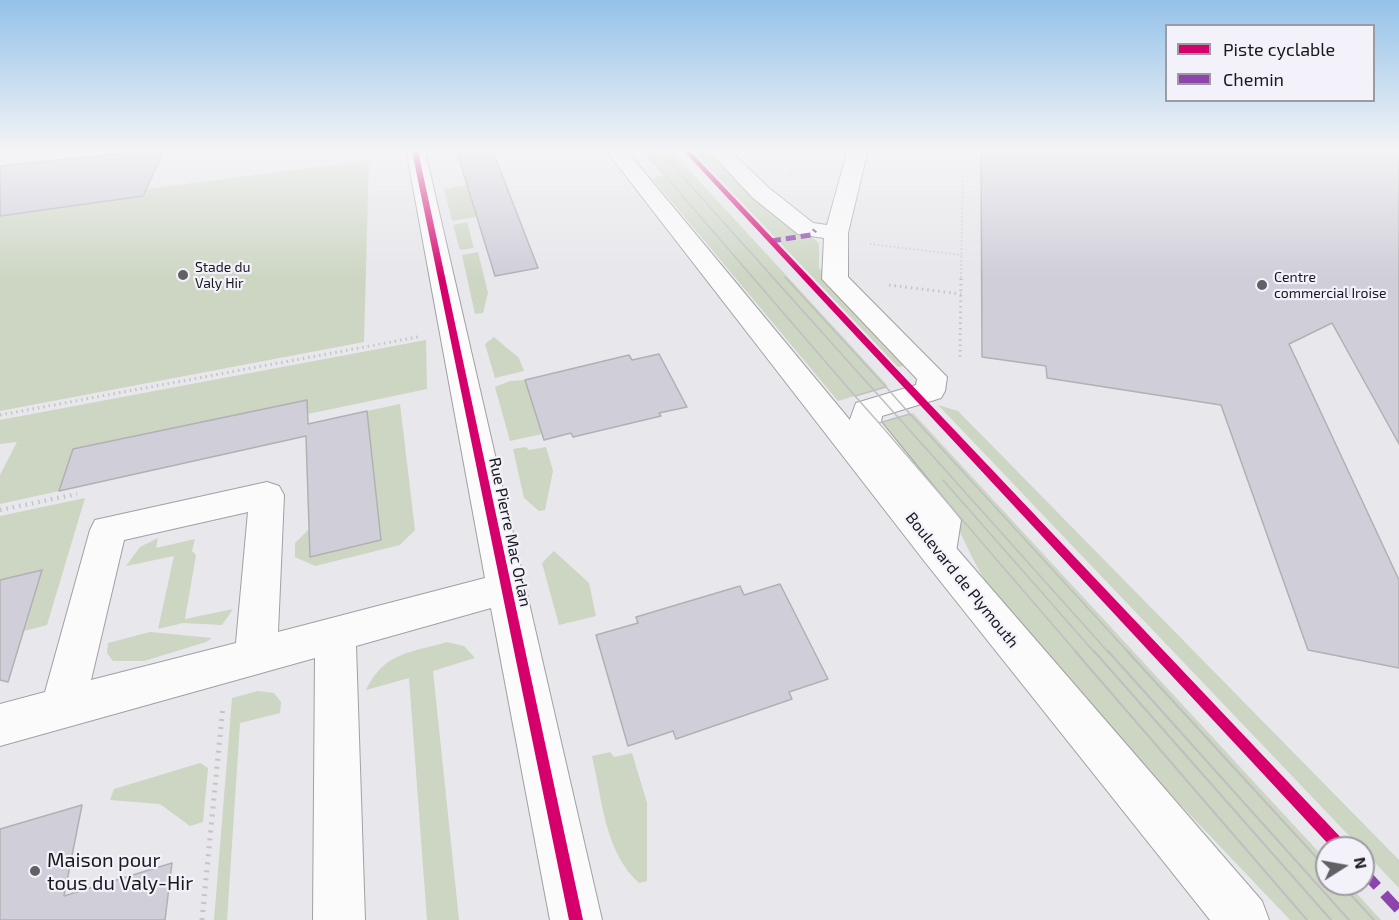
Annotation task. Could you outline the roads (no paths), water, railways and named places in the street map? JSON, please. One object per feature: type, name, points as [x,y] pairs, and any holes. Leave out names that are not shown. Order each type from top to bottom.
[{"type":"street","name":"Rue Pierre Mac Orlan","points":[[423,192],[576,920]]},
{"type":"street","name":"Boulevard de Plymouth","points":[[644,192],[686,236]]},
{"type":"street","name":"Boulevard de Plymouth","points":[[650,192],[938,552],[1243,920]]},
{"type":"street","points":[[760,192],[807,229],[836,237]]},
{"type":"street","points":[[847,192],[836,237],[835,279],[932,377],[930,391],[867,410],[865,422],[872,436],[943,520],[938,552]]},
{"type":"street","points":[[63,707],[108,530],[267,495],[242,658]]},
{"type":"street","points":[[0,724],[507,588]]},
{"type":"street","points":[[335,634],[339,920]]},
{"type":"tram line","points":[[679,192],[855,396]]},
{"type":"tram line","points":[[696,192],[874,390]]},
{"type":"tram line","points":[[785,277],[886,387]]},
{"type":"tram line","points":[[874,390],[886,387]]},
{"type":"tram line","points":[[886,387],[910,414]]},
{"type":"tram line","points":[[855,396],[874,390]]},
{"type":"tram line","points":[[874,390],[898,417]]},
{"type":"tram line","points":[[855,396],[879,423]]},
{"type":"tram line","points":[[898,417],[910,414]]},
{"type":"tram line","points":[[910,414],[1129,653]]},
{"type":"tram line","points":[[879,423],[898,417]]},
{"type":"tram line","points":[[898,417],[1109,653]]},
{"type":"tram line","points":[[879,423],[1077,653]]},
{"type":"tram line","points":[[943,480],[1095,653]]},
{"type":"tram line","points":[[1075,651],[1307,920]]},
{"type":"tram line","points":[[1094,651],[1331,920]]},
{"type":"tram line","points":[[1108,651],[1349,920]]},
{"type":"tram line","points":[[1127,651],[1315,856]]},
{"type":"tram line","points":[[1352,896],[1374,920]]},
{"type":"place","name":"Stade du Valy Hir","points":[[183,275]]},
{"type":"place","name":"Centre commercial Iroise","points":[[1262,285]]},
{"type":"place","name":"Maison pour tous du Valy-Hir","points":[[35,871]]}]
